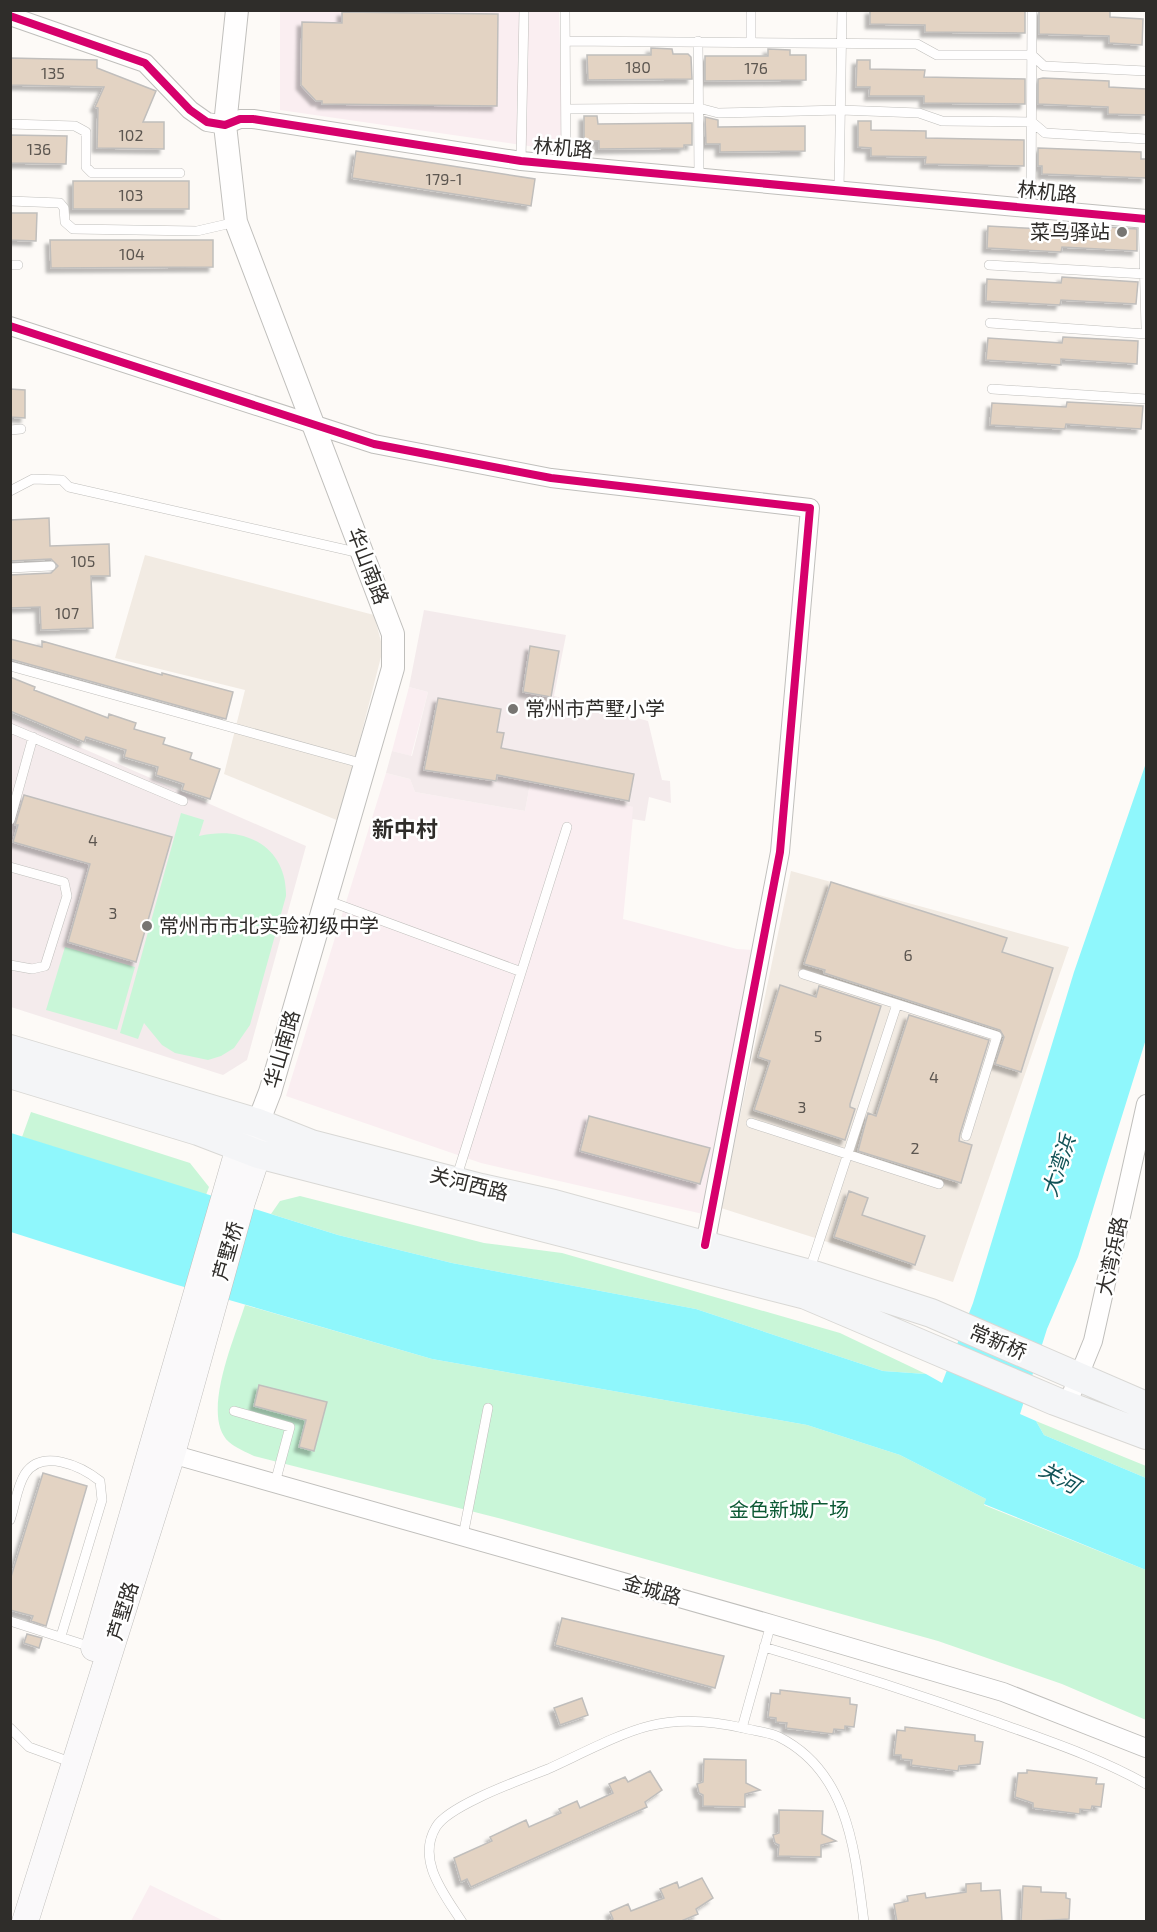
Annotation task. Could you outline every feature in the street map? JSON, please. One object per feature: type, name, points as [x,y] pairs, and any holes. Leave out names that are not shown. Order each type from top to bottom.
[{"type":"main road","name":"关河西路","points":[[10,1050],[258,1123],[311,1144],[554,1204],[705,1245],[808,1274],[930,1313]]},
{"type":"main road","name":"关河西路","points":[[10,1074],[198,1131],[249,1150],[806,1295],[920,1343]]},
{"type":"main road","points":[[249,1150],[258,1123]]},
{"type":"main road","name":"芦墅桥","points":[[206,1296],[249,1150]]},
{"type":"main road","name":"芦墅路","points":[[25,1922],[68,1761],[162,1451],[206,1296]]},
{"type":"main road","name":"常新桥","points":[[930,1313],[1072,1374]]},
{"type":"main road","name":"常新桥","points":[[920,1343],[1061,1403]]},
{"type":"main road","points":[[1072,1374],[1146,1406]]},
{"type":"main road","points":[[1061,1403],[1146,1435]]},
{"type":"main road","name":"芦墅路","points":[[10,1908],[68,1761],[94,1648],[162,1451]]},
{"type":"street","name":"华山南路","points":[[237,10],[225,125],[236,222],[393,634],[393,668],[270,1092],[258,1123]]},
{"type":"street","points":[[10,16],[145,63],[190,110],[207,122],[225,125]]},
{"type":"street","name":"林机路","points":[[225,125],[240,119],[253,119],[522,161],[839,192],[1031,206],[1144,218]]},
{"type":"street","points":[[10,326],[374,444],[551,478],[810,508],[780,852],[705,1245]]},
{"type":"street","name":"大湾浜路","points":[[1061,1403],[1072,1374],[1093,1341],[1142,1136],[1146,1104]]},
{"type":"street","name":"金城路","points":[[162,1451],[1003,1692],[1146,1748]]},
{"type":"lane","points":[[522,161],[524,10]]},
{"type":"lane","points":[[565,10],[566,165]]},
{"type":"lane","points":[[750,10],[751,41]]},
{"type":"lane","points":[[839,192],[842,10]]},
{"type":"lane","points":[[1031,206],[1032,10]]},
{"type":"lane","points":[[566,41],[699,40],[916,44],[937,55],[1032,55],[1044,66],[1146,71]]},
{"type":"lane","points":[[699,40],[699,178]]},
{"type":"lane","points":[[566,109],[699,108],[718,113],[841,110],[919,113],[942,121],[1032,122],[1045,133],[1146,139]]},
{"type":"lane","points":[[10,124],[75,126],[86,132],[86,167],[92,173],[180,173]]},
{"type":"lane","points":[[10,201],[60,203],[64,208],[64,222],[73,229],[197,231],[236,222]]},
{"type":"lane","points":[[1144,218],[1146,328]]},
{"type":"lane","points":[[988,265],[1145,274]]},
{"type":"lane","points":[[990,323],[1146,334]]},
{"type":"lane","points":[[992,389],[1146,399]]},
{"type":"lane","points":[[10,491],[33,479],[62,480],[69,488],[364,554]]},
{"type":"lane","points":[[10,568],[51,566]]},
{"type":"lane","points":[[10,666],[365,765]]},
{"type":"lane","points":[[10,728],[183,801]]},
{"type":"lane","points":[[10,820],[33,737]]},
{"type":"lane","points":[[455,1181],[519,972],[567,826]]},
{"type":"lane","points":[[10,867],[64,882],[67,896],[45,966],[32,969],[10,965]]},
{"type":"lane","points":[[326,900],[519,972]]},
{"type":"lane","points":[[802,974],[997,1036],[966,1136]]},
{"type":"lane","points":[[808,1274],[897,1004]]},
{"type":"lane","points":[[751,1123],[939,1184]]},
{"type":"lane","points":[[463,1536],[488,1408]]},
{"type":"lane","points":[[234,1411],[290,1427],[275,1483]]},
{"type":"lane","points":[[10,1520],[24,1474],[36,1462],[52,1460],[87,1471],[100,1481],[102,1500],[61,1636]]},
{"type":"lane","points":[[10,1621],[94,1648]]},
{"type":"lane","points":[[742,1728],[771,1624]]},
{"type":"lane","points":[[764,1647],[944,1703],[1065,1747],[1123,1771],[1146,1784]]},
{"type":"lane","points":[[462,1922],[438,1884],[428,1853],[436,1826],[465,1804],[648,1726],[689,1721],[742,1728],[778,1736],[814,1760],[835,1789],[856,1857],[864,1922]]},
{"type":"lane","points":[[10,1728],[28,1747],[68,1761]]},
{"type":"shaded area","points":[[280,11],[559,11],[563,151],[280,110]]},
{"type":"shaded area","points":[[145,555],[374,615],[383,649],[339,821],[224,774],[245,690],[115,658]]},
{"type":"shaded area","name":"常州市芦墅小学","points":[[424,610],[566,635],[554,696],[648,721],[662,780],[670,781],[671,803],[649,797],[645,821],[632,819],[633,807],[530,784],[525,811],[415,792],[410,779],[386,773],[392,751],[412,756],[428,692],[409,687]]},
{"type":"shaded area","points":[[409,687],[428,692],[411,756],[392,751]]},
{"type":"shaded area","name":"常州市市北实验初级中学","points":[[11,717],[306,846],[247,1060],[223,1075],[11,1007]]},
{"type":"shaded area","points":[[386,773],[410,779],[415,792],[525,811],[530,784],[634,807],[623,919],[737,949],[754,950],[703,1214],[481,1163],[286,1096]]},
{"type":"shaded area","points":[[791,871],[1069,947],[953,1282],[721,1208]]},
{"type":"shaded area","points":[[150,1885],[224,1921],[131,1921]]},
{"type":"green space","points":[[181,813],[204,820],[199,836],[216,833],[232,834],[260,843],[271,852],[279,864],[286,896],[250,1025],[234,1048],[221,1056],[208,1060],[175,1053],[162,1045],[144,1023],[138,1039],[120,1033]]},
{"type":"green space","points":[[65,947],[135,967],[117,1030],[46,1010]]},
{"type":"green space","points":[[31,1112],[190,1163],[209,1187],[206,1195],[22,1137]]},
{"type":"green space","points":[[300,1196],[484,1243],[562,1253],[840,1333],[926,1374],[883,1371],[696,1309],[452,1263],[338,1235],[271,1214],[280,1201]]},
{"type":"green space","name":"金色新城广场","points":[[245,1305],[432,1359],[807,1425],[900,1455],[986,1499],[984,1505],[1146,1570],[1146,1720],[1062,1684],[938,1641],[502,1519],[254,1456],[229,1442],[221,1430],[218,1414],[222,1376]]},
{"type":"green space","points":[[1036,1421],[1146,1466],[1146,1478],[1044,1435]]},
{"type":"water","points":[[1146,763],[1146,1039],[1078,1257],[1047,1329],[1020,1414],[1036,1421],[1044,1435],[1146,1478],[1146,1570],[984,1504],[986,1499],[900,1455],[807,1425],[432,1359],[174,1284],[11,1232],[11,1133],[338,1235],[452,1263],[696,1309],[883,1371],[926,1374],[942,1383],[973,1303],[1074,972]]},
{"type":"building","points":[[870,10],[1025,10],[1025,33],[925,32],[925,25],[870,24]]},
{"type":"building","points":[[1039,10],[1110,11],[1110,17],[1143,19],[1142,45],[1109,43],[1109,36],[1039,34]]},
{"type":"building","points":[[342,12],[498,14],[497,106],[322,104],[322,101],[316,101],[301,85],[302,22],[342,23]]},
{"type":"building","points":[[651,48],[672,49],[673,54],[688,54],[691,57],[692,79],[588,80],[587,55],[651,55]]},
{"type":"building","points":[[768,49],[790,50],[790,55],[806,55],[806,80],[705,81],[705,56],[768,56]]},
{"type":"building","points":[[10,58],[97,60],[97,68],[156,91],[143,122],[164,122],[164,149],[97,148],[98,108],[95,107],[104,87],[10,85]]},
{"type":"building","points":[[857,60],[870,60],[870,69],[925,70],[924,77],[1025,79],[1025,104],[924,103],[924,96],[869,96],[870,87],[856,87]]},
{"type":"building","points":[[1038,79],[1109,81],[1109,87],[1146,89],[1146,115],[1108,114],[1108,107],[1038,104]]},
{"type":"building","points":[[584,116],[597,116],[598,124],[692,123],[692,145],[684,145],[684,148],[599,149],[599,141],[584,141]]},
{"type":"building","points":[[705,117],[718,120],[718,127],[805,126],[805,151],[720,152],[720,144],[706,144]]},
{"type":"building","points":[[858,121],[871,121],[871,130],[926,131],[926,138],[1024,140],[1024,166],[925,164],[926,157],[871,156],[871,148],[858,147]]},
{"type":"building","points":[[10,135],[67,136],[66,164],[10,163]]},
{"type":"building","points":[[1038,148],[1141,152],[1141,159],[1146,159],[1146,178],[1042,174],[1042,166],[1038,166]]},
{"type":"building","points":[[356,151],[535,179],[531,206],[352,178]]},
{"type":"building","points":[[73,181],[189,181],[189,209],[73,209]]},
{"type":"building","points":[[10,213],[37,213],[36,241],[10,240]]},
{"type":"building","points":[[1063,224],[1137,229],[1137,251],[1062,247],[1061,252],[987,248],[988,226],[1063,230]]},
{"type":"building","points":[[50,240],[213,240],[213,267],[51,268]]},
{"type":"building","points":[[1062,277],[1138,282],[1136,304],[1061,300],[1060,305],[986,301],[987,279],[1061,283]]},
{"type":"building","points":[[1063,337],[1138,341],[1137,364],[1061,359],[1061,365],[986,360],[988,338],[1062,343]]},
{"type":"building","points":[[10,389],[25,390],[25,418],[10,417]]},
{"type":"building","points":[[1067,402],[1143,406],[1141,429],[1066,424],[1065,429],[990,425],[992,403],[1066,407]]},
{"type":"building","points":[[49,518],[50,546],[109,544],[110,576],[91,576],[93,628],[41,630],[40,607],[10,608],[10,575],[51,573],[58,566],[51,559],[10,561],[10,520]]},
{"type":"building","points":[[10,639],[42,647],[42,641],[162,675],[162,673],[233,692],[226,719],[10,659]]},
{"type":"building","points":[[530,646],[559,651],[551,697],[523,692]]},
{"type":"building","points":[[10,677],[35,687],[34,690],[108,718],[109,714],[136,723],[134,729],[165,738],[163,744],[192,753],[190,759],[220,769],[210,799],[182,790],[184,784],[156,775],[158,767],[124,757],[126,750],[86,737],[84,742],[10,711]]},
{"type":"building","points":[[438,698],[501,709],[497,732],[504,733],[501,748],[634,774],[629,801],[497,775],[496,781],[424,770]]},
{"type":"building","points":[[24,795],[172,837],[136,962],[68,942],[90,864],[13,842],[18,825],[15,825]]},
{"type":"building","points":[[831,882],[1007,938],[1002,952],[1053,968],[1021,1072],[995,1064],[1004,1037],[1000,1030],[824,973],[825,970],[804,964]]},
{"type":"building","points":[[780,985],[816,997],[819,986],[881,1006],[850,1104],[850,1107],[855,1109],[845,1140],[754,1110],[770,1061],[758,1057]]},
{"type":"building","points":[[909,1015],[989,1040],[960,1134],[959,1141],[972,1145],[961,1183],[858,1151],[868,1113],[876,1116]]},
{"type":"building","points":[[589,1116],[710,1148],[700,1184],[580,1151]]},
{"type":"building","points":[[849,1191],[868,1198],[862,1215],[925,1236],[915,1265],[834,1237]]},
{"type":"building","points":[[259,1385],[327,1402],[314,1451],[299,1447],[306,1420],[254,1406]]},
{"type":"building","points":[[43,1473],[87,1486],[46,1626],[31,1621],[33,1616],[10,1610],[10,1580]]},
{"type":"building","points":[[562,1618],[724,1656],[715,1688],[555,1645]]},
{"type":"building","points":[[27,1634],[42,1638],[39,1648],[24,1643]]},
{"type":"building","points":[[780,1690],[850,1698],[850,1704],[857,1705],[854,1727],[845,1726],[845,1730],[834,1729],[833,1734],[786,1728],[787,1723],[776,1722],[776,1718],[768,1717],[771,1693],[780,1694]]},
{"type":"building","points":[[582,1698],[588,1715],[560,1725],[554,1708]]},
{"type":"building","points":[[905,1727],[975,1735],[975,1741],[983,1742],[980,1764],[959,1766],[958,1771],[911,1765],[912,1760],[901,1759],[901,1755],[894,1755],[897,1730],[905,1731]]},
{"type":"building","points":[[704,1759],[746,1760],[746,1783],[760,1790],[745,1794],[745,1807],[703,1806],[703,1795],[699,1793],[697,1784],[703,1782]]},
{"type":"building","points":[[1027,1770],[1097,1778],[1096,1784],[1104,1784],[1101,1807],[1092,1806],[1091,1810],[1080,1809],[1080,1814],[1033,1808],[1033,1803],[1015,1797],[1018,1773],[1027,1773]]},
{"type":"building","points":[[650,1771],[662,1790],[645,1802],[647,1807],[471,1887],[467,1879],[461,1882],[454,1858],[492,1841],[490,1837],[526,1820],[529,1827],[561,1813],[559,1809],[577,1801],[580,1808],[613,1793],[609,1784],[625,1777],[628,1782]]},
{"type":"building","points":[[779,1810],[823,1811],[822,1834],[836,1841],[821,1845],[821,1857],[778,1856],[779,1845],[775,1843],[773,1835],[779,1833]]},
{"type":"building","points":[[702,1878],[713,1898],[696,1909],[698,1914],[679,1922],[607,1922],[613,1919],[610,1912],[628,1904],[631,1911],[664,1898],[660,1889],[677,1882],[679,1888]]},
{"type":"building","points":[[981,1883],[981,1891],[1000,1890],[1002,1921],[897,1922],[894,1904],[908,1901],[907,1896],[925,1893],[926,1898],[966,1892],[966,1884]]},
{"type":"building","points":[[1023,1886],[1041,1887],[1041,1892],[1066,1893],[1066,1898],[1070,1899],[1069,1919],[1021,1922]]},
{"type":"cycle path","points":[[10,16],[145,63],[190,110],[207,122],[225,125],[240,119],[253,119],[521,161],[1146,219]]},
{"type":"cycle path","points":[[10,326],[374,444],[551,478],[810,508],[780,852],[705,1245]]},
{"type":"place","name":"菜鸟驿站","points":[[1122,232]]},
{"type":"place","name":"常州市芦墅小学","points":[[513,709]]},
{"type":"place","name":"常州市市北实验初级中学","points":[[147,926]]},
{"type":"district","name":"新中村","points":[[405,829]]},
{"type":"water label","name":"大湾浜","points":[[1059,1166]]},
{"type":"water label","name":"关河","points":[[1059,1478]]}]
